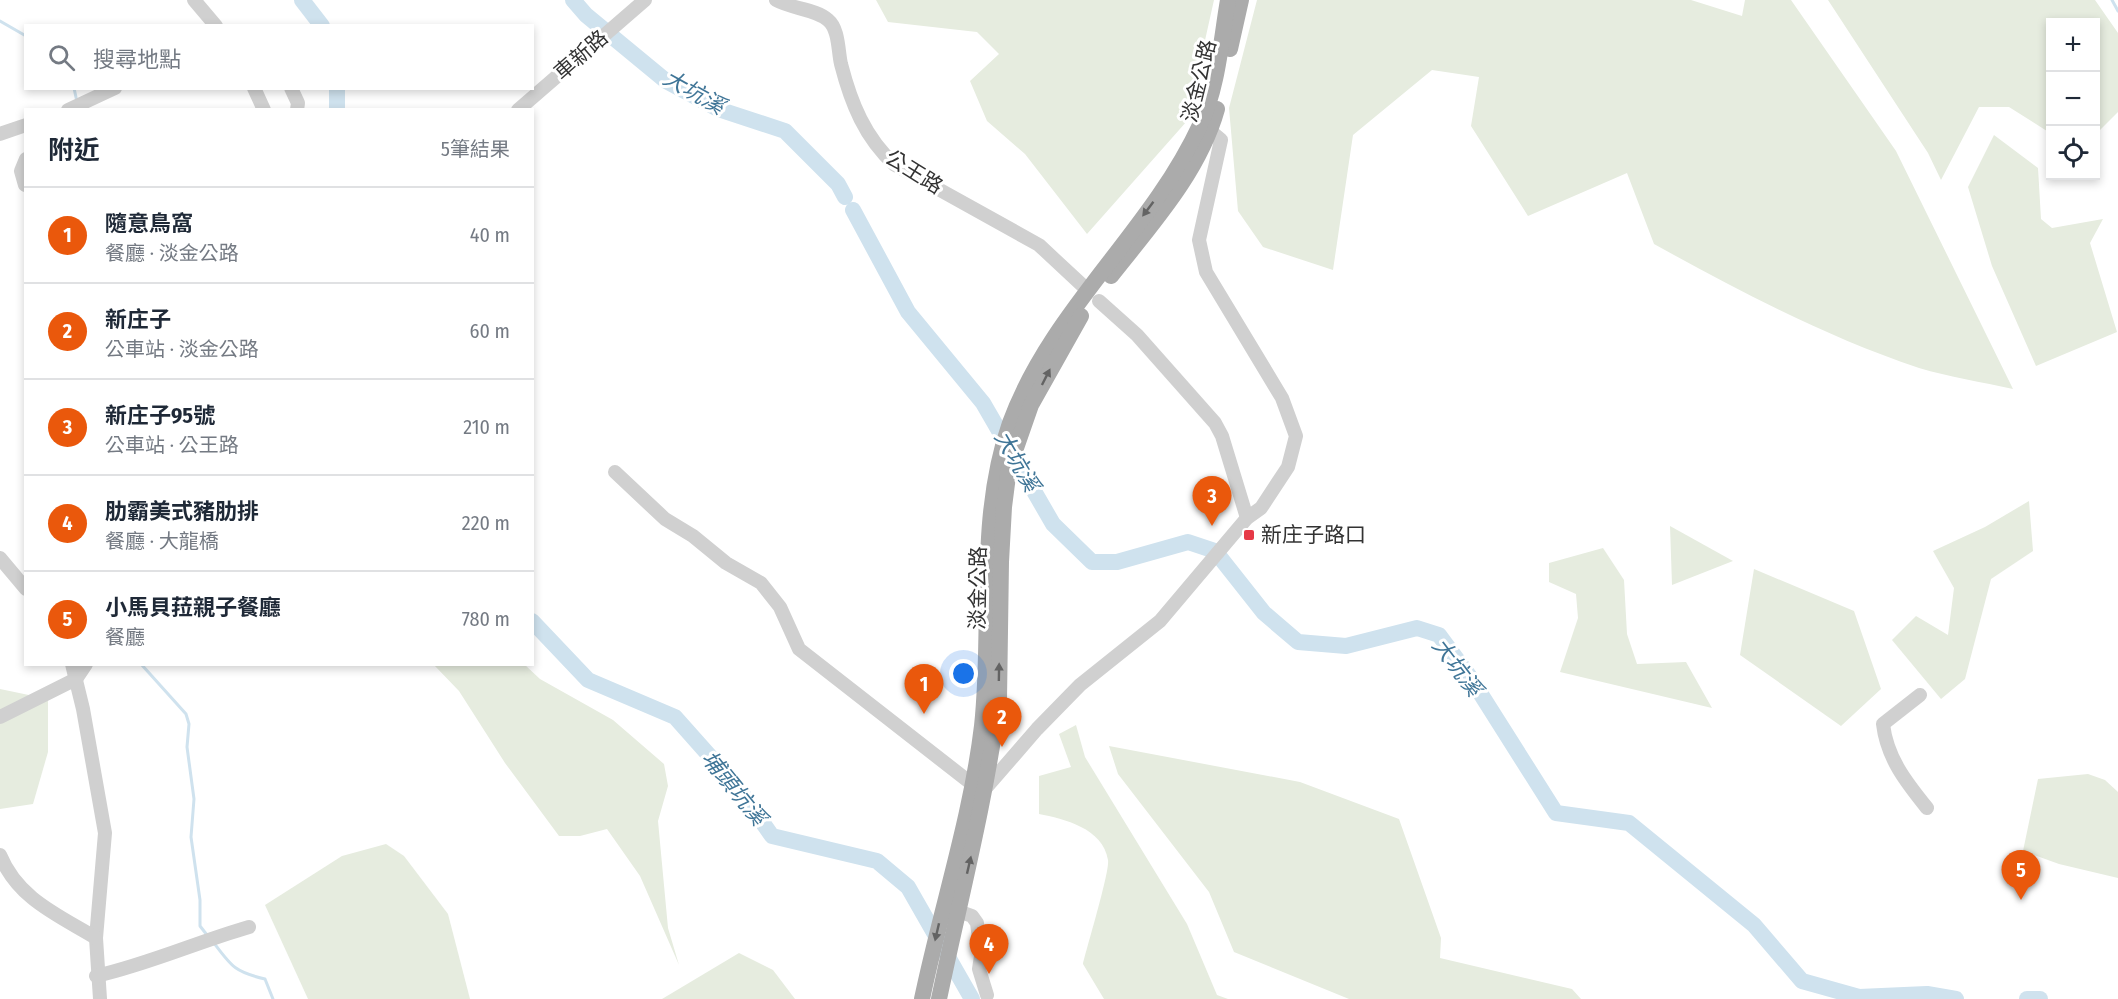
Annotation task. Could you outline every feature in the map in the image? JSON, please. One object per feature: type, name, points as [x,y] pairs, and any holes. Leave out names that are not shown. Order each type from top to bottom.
[{"type":"main road","name":"淡金公路","points":[[1206,128],[1209,97],[1228,0]]},
{"type":"main road","name":"淡金公路","points":[[940,994],[957,916],[979,786],[984,705],[989,528],[1004,463],[1038,362],[1080,308],[1206,128],[1241,0]]},
{"type":"main road","name":"淡金公路","points":[[922,999],[945,896],[979,786]]},
{"type":"street","points":[[194,0],[214,24]]},
{"type":"street","name":"車新路","points":[[520,108],[645,0]]},
{"type":"street","name":"公王路","points":[[776,0],[827,19],[834,27],[841,65],[862,126],[877,149],[895,165],[1039,245],[1095,287],[1215,423],[1222,436],[1247,519]]},
{"type":"street","points":[[74,107],[111,90]]},
{"type":"street","points":[[255,90],[263,108]]},
{"type":"street","points":[[292,90],[298,103],[297,108]]},
{"type":"street","points":[[0,134],[24,126]]},
{"type":"street","points":[[615,472],[665,519],[693,536],[735,569],[761,583],[780,607],[799,649],[979,786],[1080,685],[1160,621],[1247,519],[1261,508],[1288,467],[1296,436],[1282,398],[1206,272],[1198,240],[1221,140],[1206,128]]},
{"type":"street","points":[[24,164],[21,171],[24,182]]},
{"type":"street","points":[[0,558],[24,587]]},
{"type":"street","points":[[73,666],[105,833],[96,938],[96,976],[100,999]]},
{"type":"street","points":[[0,717],[76,679],[85,666]]},
{"type":"street","points":[[1920,695],[1883,724],[1886,744],[1900,773],[1927,808]]},
{"type":"street","points":[[0,855],[6,870],[32,900],[96,938]]},
{"type":"street","points":[[957,916],[972,916],[977,923],[981,956],[979,969],[987,995]]},
{"type":"street","points":[[96,976],[135,968],[249,927]]},
{"type":"shaded area","points":[[876,0],[1214,0],[1187,121],[1087,234],[1025,154],[987,121],[970,81],[999,54],[977,32],[888,22]]},
{"type":"shaded area","points":[[1257,0],[1691,0],[1742,16],[1745,0],[1791,0],[1896,151],[2013,389],[1954,377],[1884,356],[1817,328],[1751,296],[1654,244],[1627,173],[1528,216],[1471,126],[1479,77],[1432,70],[1353,135],[1333,270],[1263,247],[1238,211],[1229,108]]},
{"type":"shaded area","points":[[1828,0],[2095,0],[2118,33],[2118,112],[2100,130],[2100,18],[2046,18],[2046,130],[2009,107],[1979,107],[1941,180],[1928,153]]},
{"type":"shaded area","points":[[1994,135],[2038,168],[2041,219],[2052,228],[2103,219],[2090,243],[2117,332],[2036,366],[1992,266],[1968,187]]},
{"type":"shaded area","points":[[2029,501],[2033,551],[1991,579],[1965,679],[1941,699],[1892,640],[1916,616],[1948,635],[1954,588],[1933,551],[1985,527]]},
{"type":"shaded area","points":[[1670,526],[1733,561],[1672,585]]},
{"type":"shaded area","points":[[1603,548],[1624,580],[1627,634],[1637,664],[1686,662],[1712,708],[1560,672],[1578,618],[1576,594],[1549,582],[1549,563]]},
{"type":"shaded area","points":[[1754,569],[1854,611],[1881,689],[1841,726],[1740,655]]},
{"type":"shaded area","points":[[435,666],[526,666],[540,679],[613,720],[664,764],[668,786],[658,821],[668,928],[679,965],[640,876],[607,829],[580,836],[559,836],[505,763],[459,691]]},
{"type":"shaded area","points":[[0,689],[48,699],[48,752],[33,804],[0,809]]},
{"type":"shaded area","points":[[1076,725],[1085,757],[1187,924],[1217,995],[1228,999],[1104,999],[1083,964],[1108,867],[1105,849],[1099,840],[1081,827],[1039,814],[1039,776],[1071,767],[1059,734]]},
{"type":"shaded area","points":[[1109,746],[1300,782],[1399,819],[1441,938],[1440,958],[1572,989],[1581,999],[1349,999],[1234,952],[1209,892],[1118,774]]},
{"type":"shaded area","points":[[2088,774],[2105,780],[2118,792],[2118,878],[2059,864],[2023,851],[2038,779]]},
{"type":"shaded area","points":[[386,844],[404,856],[448,914],[470,999],[308,999],[265,905],[342,856]]},
{"type":"shaded area","points":[[739,953],[773,970],[795,999],[662,999]]},
{"type":"waterway","name":"埔頭坑溪","points":[[302,0],[320,24]]},
{"type":"waterway","name":"大坑溪","points":[[573,0],[586,15],[666,81],[718,109],[785,131],[838,184],[845,197]]},
{"type":"waterway","points":[[2112,0],[2118,11]]},
{"type":"waterway","points":[[0,21],[24,35]]},
{"type":"waterway","points":[[74,90],[77,102]]},
{"type":"waterway","name":"埔頭坑溪","points":[[337,90],[337,108]]},
{"type":"waterway","name":"大坑溪","points":[[853,210],[908,312],[983,403],[1053,524],[1092,562],[1117,562],[1188,542],[1215,551],[1264,613],[1298,642],[1346,646],[1417,628],[1439,635],[1470,677],[1556,813],[1629,823],[1754,925],[1802,981],[1859,997],[1927,994],[1956,999]]},
{"type":"waterway","name":"埔頭坑溪","points":[[534,623],[588,680],[675,717],[739,789],[772,836],[877,861],[908,887],[972,999]]},
{"type":"waterway","points":[[143,666],[186,714],[189,724],[187,747],[194,799],[191,837],[200,900],[200,926],[207,935]]},
{"type":"waterway","points":[[214,943],[225,958],[240,971],[265,979],[273,999]]},
{"type":"waterway","name":"大坑溪","points":[[2027,999],[2040,999]]},
{"type":"place","name":"新庄子95號","points":[[1212,526]]},
{"type":"place","name":"新庄子路口","points":[[1249,535]]},
{"type":"place","name":"隨意鳥窩","points":[[924,714]]},
{"type":"place","name":"新庄子","points":[[1002,747]]},
{"type":"place","name":"小馬貝菈親子餐廳","points":[[2021,900]]},
{"type":"place","name":"肋霸美式豬肋排","points":[[989,974]]}]
